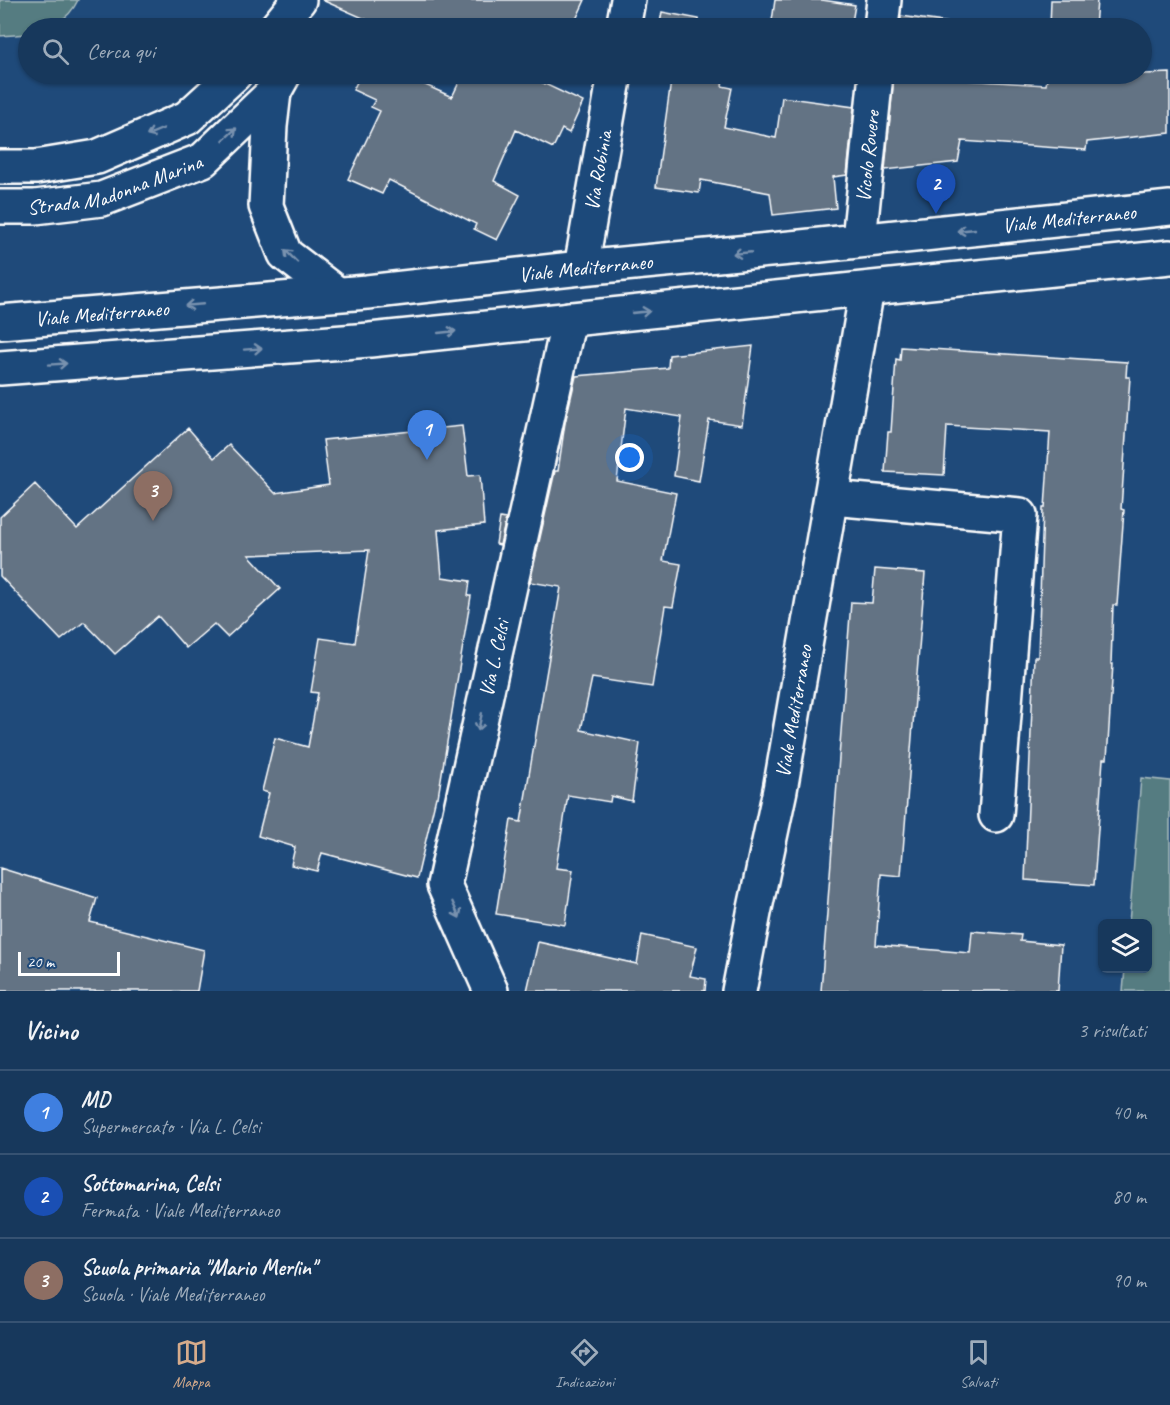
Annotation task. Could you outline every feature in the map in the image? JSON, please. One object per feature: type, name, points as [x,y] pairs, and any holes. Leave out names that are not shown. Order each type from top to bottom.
[{"type":"street","points":[[284,18],[299,0]]},
{"type":"street","points":[[302,18],[304,0]]},
{"type":"street","points":[[625,18],[628,0]]},
{"type":"street","points":[[882,18],[884,0]]},
{"type":"street","name":"Strada Madonna Marina","points":[[0,167],[36,167],[97,157],[186,118],[224,84]]},
{"type":"street","name":"Strada Madonna Marina","points":[[0,207],[35,207],[102,199],[202,160],[278,84]]},
{"type":"street","name":"Strada Madonna Marina","points":[[279,84],[270,126],[266,206],[285,254],[336,293]]},
{"type":"street","name":"Via Robinia","points":[[581,268],[613,84]]},
{"type":"street","name":"Vicolo Rovere","points":[[859,240],[875,84]]},
{"type":"street","name":"Viale Mediterraneo","points":[[0,322],[367,292],[1170,208]]},
{"type":"street","points":[[0,368],[370,340],[1170,257]]},
{"type":"street","name":"Viale Mediterraneo","points":[[739,991],[780,790],[867,289]]},
{"type":"street","name":"Via L. Celsi","points":[[491,991],[444,885],[569,319]]},
{"type":"street","points":[[831,498],[1020,515],[996,815]]},
{"type":"green space","points":[[0,0],[78,0],[64,18],[18,18],[18,35],[0,36]]},
{"type":"green space","points":[[1141,778],[1170,781],[1170,991],[1123,991],[1125,973],[1152,973],[1152,919],[1129,919]]},
{"type":"building","points":[[322,0],[585,0],[577,18],[363,18]]},
{"type":"building","points":[[775,0],[822,0],[855,5],[853,18],[772,18]]},
{"type":"building","points":[[1051,0],[1097,0],[1096,18],[1050,18]]},
{"type":"building","points":[[662,12],[694,18],[661,18]]},
{"type":"building","points":[[1170,73],[1170,133],[1087,142],[1086,150],[962,141],[958,162],[885,170],[893,84],[1152,84],[1152,74]]},
{"type":"building","points":[[356,84],[423,84],[452,97],[458,84],[545,84],[583,102],[569,133],[562,129],[553,148],[516,130],[494,181],[520,195],[497,240],[474,229],[476,224],[389,180],[382,194],[348,179],[380,111],[371,107],[375,100],[353,90]]},
{"type":"building","points":[[671,84],[722,84],[722,86],[732,88],[724,127],[776,138],[782,97],[854,107],[847,175],[833,177],[836,208],[773,215],[770,193],[701,180],[699,193],[656,187]]},
{"type":"building","points":[[753,346],[742,425],[709,420],[699,481],[674,476],[682,417],[626,408],[617,481],[676,493],[663,561],[681,564],[673,607],[665,606],[652,687],[592,678],[581,730],[640,743],[632,801],[611,796],[610,802],[568,795],[556,868],[573,870],[565,925],[496,914],[511,820],[521,822],[561,587],[530,582],[555,471],[558,471],[565,423],[576,376],[668,368],[669,355]]},
{"type":"building","points":[[901,347],[1127,362],[1126,377],[1130,377],[1121,509],[1124,510],[1117,605],[1113,605],[1111,664],[1113,664],[1107,759],[1103,759],[1094,885],[1025,880],[1034,657],[1038,657],[1043,508],[1045,508],[1050,432],[947,426],[944,475],[885,472],[888,432],[891,432],[896,359],[900,360]]},
{"type":"building","points":[[462,426],[468,476],[480,475],[484,525],[438,530],[442,577],[470,581],[468,596],[471,596],[438,797],[436,797],[417,878],[322,853],[317,871],[291,865],[295,847],[258,836],[269,793],[262,791],[275,738],[308,747],[318,693],[311,692],[320,638],[355,643],[369,550],[249,555],[280,589],[227,637],[214,624],[186,648],[158,616],[115,654],[84,622],[61,640],[0,576],[0,517],[35,484],[77,529],[188,428],[214,458],[229,445],[275,493],[329,485],[323,440]]},
{"type":"building","points":[[500,518],[506,519],[500,545],[496,544]]},
{"type":"building","points":[[875,569],[925,573],[901,876],[881,874],[876,945],[970,953],[972,931],[1021,935],[1020,941],[1061,945],[1058,991],[821,991],[851,602],[872,603]]},
{"type":"building","points":[[0,868],[97,898],[90,922],[204,950],[197,991],[0,991]]},
{"type":"building","points":[[642,935],[697,947],[690,976],[706,979],[705,991],[527,991],[538,942],[637,964]]},
{"type":"place","name":"Sottomarina, Celsi","points":[[936,214]]},
{"type":"place","name":"MD","points":[[427,460]]},
{"type":"place","name":"Scuola primaria \"Mario Merlin\"","points":[[153,521]]}]
